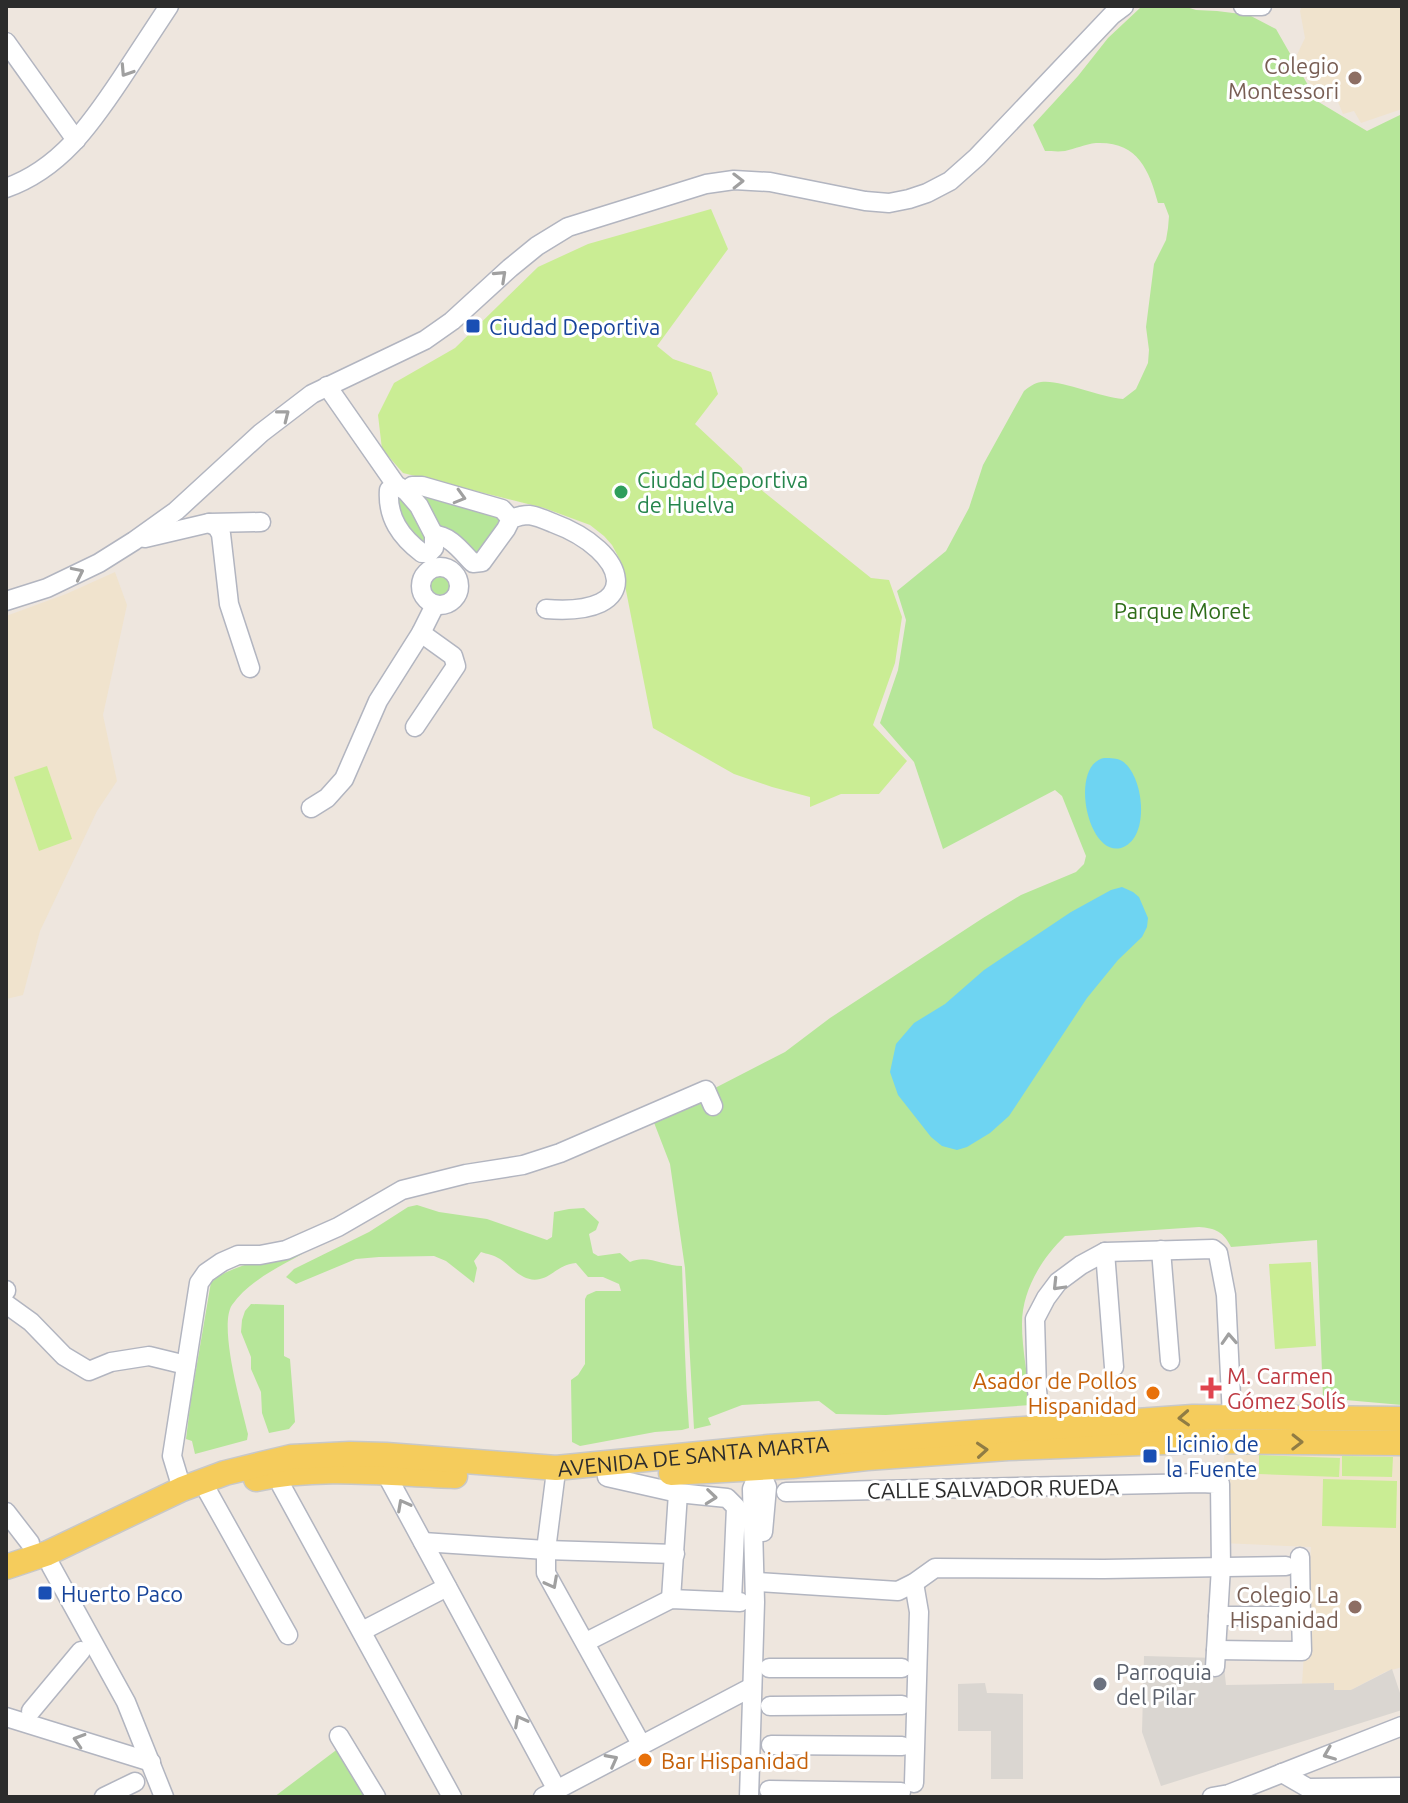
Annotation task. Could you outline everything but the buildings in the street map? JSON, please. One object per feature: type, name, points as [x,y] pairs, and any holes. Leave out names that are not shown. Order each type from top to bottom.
[{"type":"main road","name":"AVENIDA DE SANTA MARTA","points":[[555,1474],[759,1468],[1041,1428],[1193,1417],[1402,1419]]},
{"type":"main road","name":"AVENIDA DE SANTA MARTA","points":[[6,1567],[48,1553],[182,1489],[225,1473],[274,1467],[349,1471],[385,1464],[607,1477],[1008,1448],[1194,1441],[1402,1443]]},
{"type":"main road","name":"AVENIDA DE SANTA MARTA","points":[[6,1579],[51,1566],[208,1492],[274,1467]]},
{"type":"street","points":[[6,188],[25,181],[50,164],[92,123],[169,6]]},
{"type":"street","points":[[6,601],[47,588],[99,563],[134,541],[176,511],[261,433],[312,394],[425,340],[452,321],[537,246],[568,227],[706,184],[734,180],[770,182],[889,203],[927,193],[950,181],[1124,6]]},
{"type":"street","points":[[1243,6],[1262,6]]},
{"type":"street","points":[[6,42],[76,140]]},
{"type":"street","points":[[327,386],[401,488],[419,506],[433,552],[442,568],[457,578],[459,590],[452,601],[435,605],[425,597],[421,586],[433,552],[439,534],[473,563],[482,562],[511,519],[527,515],[566,528],[603,552],[614,567],[617,578],[606,600],[586,608],[546,609]]},
{"type":"street","points":[[433,552],[422,553],[414,547],[394,522],[388,505],[389,490],[422,486],[502,509],[511,519]]},
{"type":"street","points":[[134,541],[209,523],[261,522]]},
{"type":"street","points":[[209,523],[217,527],[221,534],[229,604],[250,668]]},
{"type":"street","points":[[311,808],[327,798],[344,779],[378,701],[435,605]]},
{"type":"street","points":[[415,727],[456,666],[453,656],[421,633]]},
{"type":"street","points":[[182,1489],[172,1456],[199,1283],[206,1273],[238,1255],[286,1250],[338,1227],[402,1190],[466,1174],[523,1165],[560,1153],[706,1090],[713,1106]]},
{"type":"street","points":[[1041,1428],[1035,1319],[1058,1282],[1105,1252],[1213,1249],[1218,1253],[1228,1280],[1226,1295],[1232,1417]]},
{"type":"street","points":[[1161,1250],[1170,1361]]},
{"type":"street","points":[[1105,1252],[1114,1367]]},
{"type":"street","points":[[6,1304],[31,1322],[64,1356],[89,1371],[111,1362],[149,1356],[186,1365]]},
{"type":"street","points":[[385,1464],[550,1793],[752,1687]]},
{"type":"street","points":[[274,1467],[452,1797]]},
{"type":"street","points":[[755,1602],[758,1582],[759,1468]]},
{"type":"street","points":[[749,1797],[759,1468]]},
{"type":"street","points":[[555,1474],[546,1573],[641,1744]]},
{"type":"street","points":[[607,1477],[678,1493],[727,1498],[736,1507],[732,1601]]},
{"type":"street","name":"CALLE SALVADOR RUEDA","points":[[786,1492],[1212,1478],[1220,1484],[1221,1567]]},
{"type":"street","points":[[208,1492],[288,1635]]},
{"type":"street","points":[[671,1599],[678,1493]]},
{"type":"street","points":[[6,1512],[30,1543]]},
{"type":"street","points":[[423,1542],[675,1554]]},
{"type":"street","points":[[758,1582],[898,1591],[935,1568],[1104,1569],[1293,1562],[1301,1616],[1302,1651],[1216,1659],[1221,1567]]},
{"type":"street","points":[[51,1566],[126,1702],[164,1797]]},
{"type":"street","points":[[769,1790],[908,1788],[919,1612],[914,1583]]},
{"type":"street","points":[[362,1631],[447,1587]]},
{"type":"street","points":[[586,1642],[671,1599],[755,1602]]},
{"type":"street","points":[[1218,1616],[1301,1616]]},
{"type":"street","points":[[31,1711],[81,1651]]},
{"type":"street","points":[[769,1668],[902,1668]]},
{"type":"street","points":[[770,1706],[902,1705]]},
{"type":"street","points":[[6,1717],[151,1762]]},
{"type":"street","points":[[1212,1797],[1229,1794],[1402,1726]]},
{"type":"street","points":[[339,1736],[376,1797]]},
{"type":"street","points":[[771,1745],[902,1746]]},
{"type":"street","points":[[1282,1773],[1308,1788],[1402,1787]]},
{"type":"street","points":[[104,1797],[135,1782]]},
{"type":"shaded area","name":"Colegio Montessori","points":[[1302,6],[1402,6],[1402,109],[1361,123],[1354,111],[1343,114],[1336,97],[1322,102],[1295,59],[1305,38],[1300,11]]},
{"type":"shaded area","points":[[115,572],[127,605],[103,715],[117,781],[97,811],[40,931],[23,995],[6,999],[6,616]]},
{"type":"shaded area","name":"Colegio La Hispanidad","points":[[1224,1452],[1402,1454],[1402,1667],[1385,1672],[1351,1690],[1333,1690],[1333,1683],[1302,1684],[1311,1547],[1222,1543]]},
{"type":"shaded area","points":[[1144,1656],[1216,1658],[1215,1667],[1224,1667],[1226,1685],[1334,1683],[1334,1690],[1351,1690],[1392,1669],[1402,1699],[1402,1710],[1161,1786],[1142,1732]]},
{"type":"shaded area","points":[[985,1683],[987,1693],[1023,1694],[1023,1779],[991,1779],[991,1731],[958,1731],[958,1684]]},
{"type":"green space","name":"Parque Moret","points":[[1145,6],[1183,6],[1249,15],[1276,29],[1317,101],[1367,131],[1402,114],[1402,1405],[1323,1398],[1317,1240],[1231,1247],[1218,1232],[1199,1227],[1065,1236],[1041,1265],[1025,1299],[1023,1344],[1031,1405],[886,1415],[836,1414],[819,1401],[742,1405],[708,1418],[711,1425],[694,1429],[685,1268],[670,1164],[653,1120],[785,1052],[830,1018],[983,918],[1021,895],[1076,872],[1084,864],[1086,856],[1062,796],[1055,790],[943,849],[914,762],[880,723],[898,670],[906,620],[897,591],[946,551],[969,508],[983,465],[1024,391],[1036,383],[1049,382],[1123,399],[1136,389],[1148,363],[1146,327],[1154,264],[1166,240],[1168,228],[1169,216],[1164,203],[1158,203],[1145,169],[1131,152],[1122,147],[1096,143],[1065,151],[1045,151],[1033,125],[1108,38]]},
{"type":"green space","name":"Ciudad Deportiva de Huelva","points":[[711,209],[728,249],[657,346],[673,359],[711,372],[718,394],[695,424],[742,468],[744,476],[871,578],[889,580],[902,617],[895,663],[873,725],[907,761],[879,794],[841,794],[810,807],[810,797],[734,774],[653,728],[620,560],[604,536],[590,525],[544,508],[403,473],[382,449],[378,415],[394,383],[455,348],[538,267],[588,244]]},
{"type":"green space","points":[[422,491],[501,518],[503,525],[482,552],[476,554],[437,525],[418,493]]},
{"type":"green space","points":[[398,495],[419,515],[427,545],[415,542],[393,498]]},
{"type":"green space","points":[[440,572],[450,576],[454,586],[450,596],[440,600],[430,596],[426,586],[430,576]]},
{"type":"green space","points":[[47,766],[72,839],[39,851],[14,777]]},
{"type":"green space","points":[[417,1205],[439,1212],[487,1219],[547,1240],[552,1237],[554,1212],[584,1208],[599,1222],[596,1230],[589,1234],[593,1253],[598,1256],[620,1253],[630,1262],[643,1259],[682,1266],[689,1428],[580,1446],[572,1442],[571,1380],[585,1364],[585,1299],[596,1291],[621,1291],[619,1284],[603,1277],[588,1277],[576,1263],[534,1280],[523,1277],[498,1258],[481,1252],[474,1261],[477,1268],[474,1283],[446,1261],[434,1256],[356,1259],[296,1284],[286,1277],[294,1269]]},
{"type":"green space","points":[[302,1251],[302,1254],[264,1276],[239,1296],[228,1316],[229,1348],[247,1440],[195,1454],[192,1441],[186,1439],[211,1282],[243,1266]]},
{"type":"green space","points":[[1311,1262],[1316,1346],[1275,1349],[1269,1264]]},
{"type":"green space","points":[[251,1304],[284,1305],[284,1356],[290,1359],[295,1422],[289,1429],[269,1433],[262,1413],[261,1392],[241,1332],[245,1311]]},
{"type":"green space","points":[[1259,1455],[1340,1458],[1339,1477],[1259,1474]]},
{"type":"green space","points":[[1342,1456],[1393,1457],[1392,1477],[1342,1476]]},
{"type":"green space","points":[[1323,1479],[1397,1481],[1396,1528],[1322,1526]]},
{"type":"green space","points":[[339,1748],[369,1797],[274,1797]]},
{"type":"water","points":[[1104,758],[1122,761],[1130,768],[1139,792],[1141,806],[1137,833],[1131,842],[1121,848],[1109,847],[1099,839],[1087,809],[1087,776],[1093,764]]},
{"type":"water","points":[[1122,887],[1139,897],[1148,918],[1142,937],[1118,960],[1087,998],[1009,1116],[967,1147],[957,1150],[942,1146],[931,1137],[898,1095],[890,1072],[896,1044],[914,1023],[945,1004],[984,970],[1071,912]]},
{"type":"place","name":"Colegio Montessori","points":[[1355,78]]},
{"type":"place","name":"Ciudad Deportiva","points":[[473,326]]},
{"type":"place","name":"Ciudad Deportiva de Huelva","points":[[621,492]]},
{"type":"place","name":"M. Carmen Gómez Solís","points":[[1211,1388]]},
{"type":"place","name":"Asador de Pollos Hispanidad","points":[[1153,1393]]},
{"type":"place","name":"Licinio de la Fuente","points":[[1150,1456]]},
{"type":"place","name":"Huerto Paco","points":[[45,1593]]},
{"type":"place","name":"Colegio La Hispanidad","points":[[1355,1607]]},
{"type":"place","name":"Parroquia del Pilar","points":[[1100,1684]]},
{"type":"place","name":"Bar Hispanidad","points":[[645,1760]]}]
